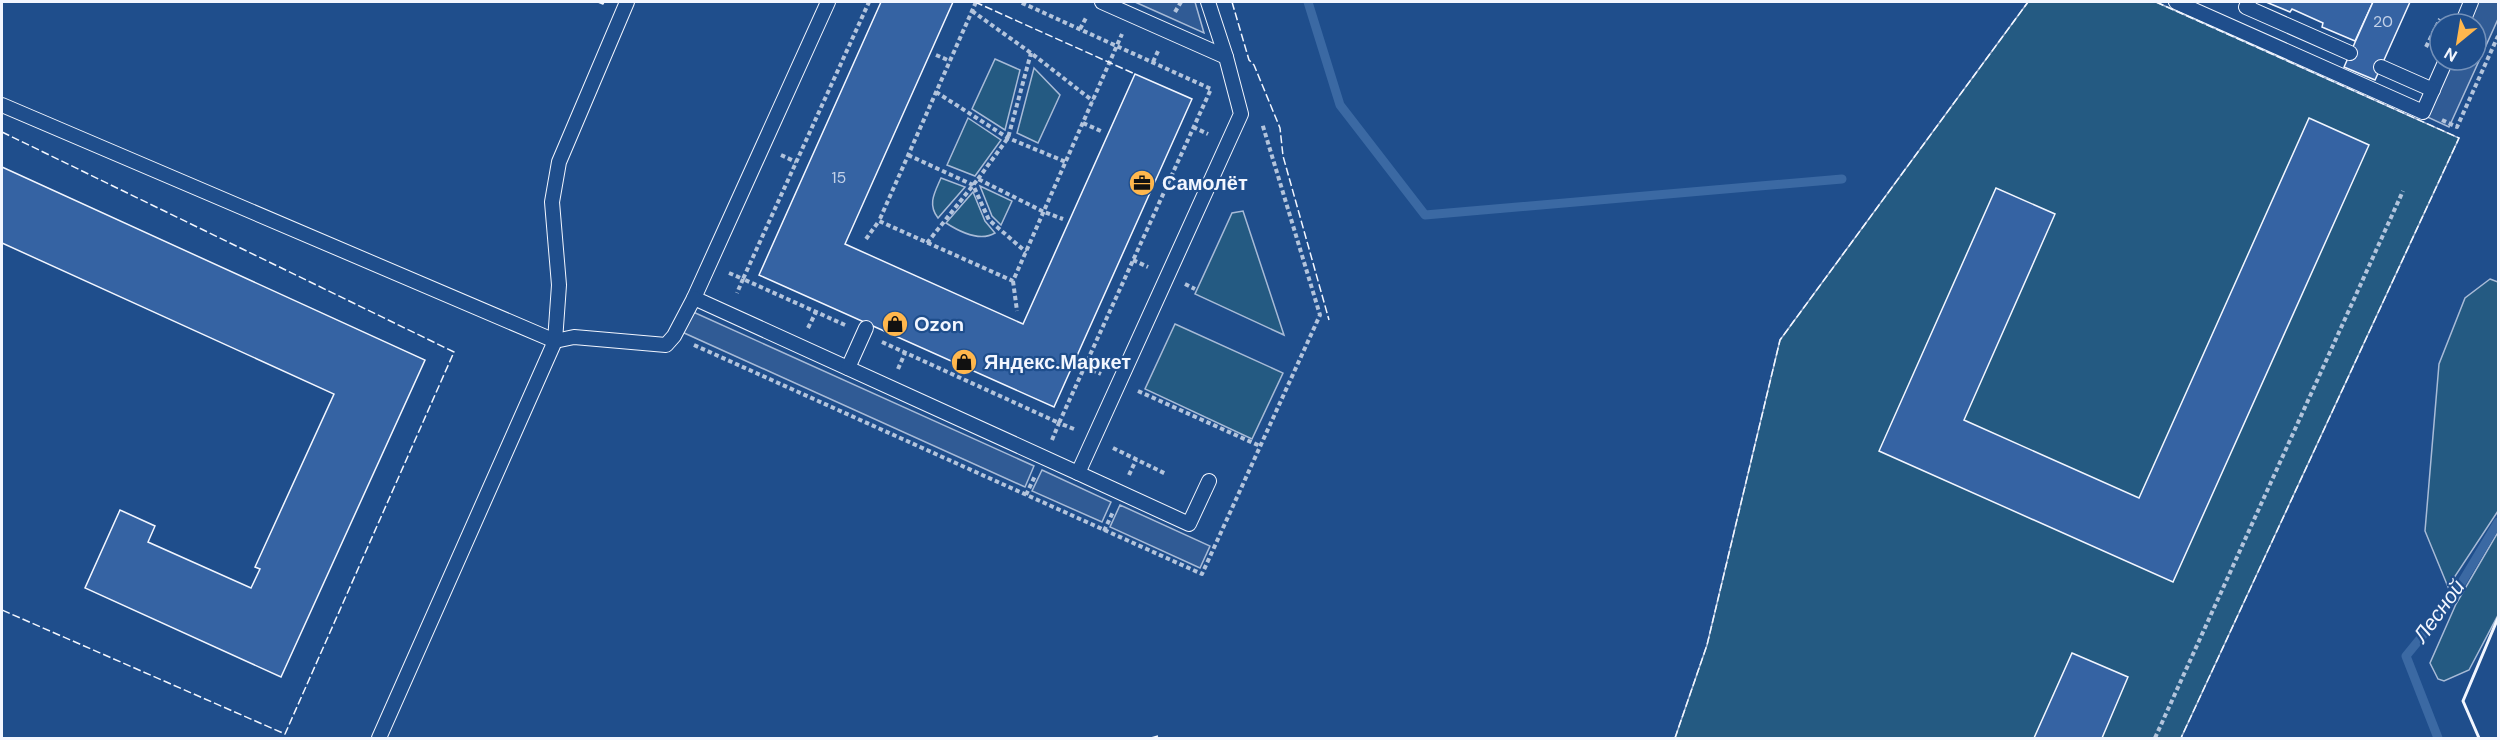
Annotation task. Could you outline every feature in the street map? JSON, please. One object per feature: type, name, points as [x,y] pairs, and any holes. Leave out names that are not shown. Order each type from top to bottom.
[{"type":"lane","points":[[379,738],[555,341],[559,285],[552,201],[559,162],[627,2]]},
{"type":"lane","points":[[2,105],[555,341],[574,337],[666,345],[674,336],[694,298],[828,2]]},
{"type":"lane","points":[[1102,2],[1226,57]]},
{"type":"lane","points":[[1078,473],[1241,114],[1208,2]]},
{"type":"lane","points":[[2176,2],[2423,112],[2441,72]]},
{"type":"lane","points":[[2249,2],[2246,7],[2350,53]]},
{"type":"lane","points":[[2381,67],[2433,90]]},
{"type":"lane","points":[[694,298],[1189,524],[1209,481]]},
{"type":"lane","points":[[848,368],[864,331]]},
{"type":"path","points":[[728,313],[869,2]]},
{"type":"path","points":[[866,239],[879,221],[976,2]]},
{"type":"path","points":[[709,264],[864,331],[1059,423],[1211,89],[1020,2]]},
{"type":"path","points":[[972,11],[1093,101]]},
{"type":"path","points":[[1017,311],[1013,281],[1130,16]]},
{"type":"path","points":[[2423,112],[2457,127],[2499,36]]},
{"type":"path","points":[[927,243],[1008,138],[1031,53]]},
{"type":"path","points":[[936,55],[950,61]]},
{"type":"path","points":[[936,92],[1008,138],[1066,162]]},
{"type":"path","points":[[1083,123],[1103,132]]},
{"type":"path","points":[[908,155],[973,185],[989,220],[1026,252]]},
{"type":"path","points":[[978,179],[1063,219]]},
{"type":"path","points":[[2155,738],[2403,192]]},
{"type":"path","points":[[879,221],[1013,281]]},
{"type":"path","points":[[1119,382],[1260,446]]},
{"type":"path","points":[[1094,438],[1166,474]]},
{"type":"shaded area","points":[[1135,2],[1195,2],[1204,33]]},
{"type":"shaded area","points":[[2028,2],[2156,2],[2459,138],[2181,738],[1675,738],[1707,645],[1780,340]]},
{"type":"shaded area","points":[[2475,2],[2498,2],[2498,19],[2488,41],[2488,12],[2470,12]]},
{"type":"shaded area","points":[[995,59],[1020,70],[1005,130],[972,109]]},
{"type":"shaded area","points":[[1034,68],[1060,95],[1038,143],[1017,133]]},
{"type":"shaded area","points":[[2443,72],[2474,72],[2449,127],[2423,115]]},
{"type":"shaded area","points":[[968,118],[1001,140],[975,176],[947,165]]},
{"type":"shaded area","points":[[941,178],[965,187],[938,218],[933,203]]},
{"type":"shaded area","points":[[980,186],[1012,201],[1001,225],[992,216]]},
{"type":"shaded area","points":[[973,192],[985,221],[995,233],[989,236],[977,236],[946,223]]},
{"type":"shaded area","points":[[1243,211],[1284,335],[1195,294],[1232,213]]},
{"type":"shaded area","points":[[2490,279],[2498,282],[2498,511],[2448,587],[2425,531],[2439,364],[2465,298]]},
{"type":"shaded area","points":[[691,311],[1034,466],[1025,487],[682,332]]},
{"type":"shaded area","points":[[1175,324],[1283,373],[1252,439],[1145,389]]},
{"type":"shaded area","points":[[1042,470],[1111,502],[1102,522],[1032,491]]},
{"type":"shaded area","points":[[1120,505],[1210,546],[1200,568],[1110,527]]},
{"type":"shaded area","points":[[2498,532],[2498,615],[2469,670],[2444,681],[2438,679],[2430,663],[2456,604]]},
{"type":"building","points":[[881,2],[953,2],[845,244],[1023,324],[1135,74],[1192,99],[1054,407],[759,275]]},
{"type":"building","points":[[2266,2],[2373,2],[2355,41],[2322,27],[2323,23],[2292,9],[2290,12]]},
{"type":"building","points":[[2373,2],[2410,2],[2375,80],[2344,67]]},
{"type":"building","points":[[2309,118],[2369,145],[2173,582],[1879,451],[1996,188],[2055,214],[1964,420],[2139,498]]},
{"type":"building","points":[[2,167],[425,360],[281,677],[85,588],[120,510],[155,526],[148,542],[251,588],[260,569],[255,567],[334,394],[2,243]]},
{"type":"building","points":[[2072,653],[2128,677],[2102,738],[2034,738]]},
{"type":"waterway","points":[[1308,2],[1340,105],[1425,215],[1842,179]]},
{"type":"waterway","name":"Лесной","points":[[2438,738],[2406,656],[2450,602],[2498,522]]},
{"type":"fence","points":[[598,2],[603,4],[604,2]]},
{"type":"fence","points":[[975,2],[1135,74]]},
{"type":"fence","points":[[1232,2],[1249,60],[1254,65],[1280,128],[1283,156],[1329,320]]},
{"type":"fence","points":[[1675,738],[1707,645],[1780,340],[2028,2]]},
{"type":"fence","points":[[2156,2],[2459,138],[2181,738]]},
{"type":"fence","points":[[2,132],[454,352],[285,734],[2,610]]},
{"type":"fence","points":[[1151,738],[1158,736]]},
{"type":"wall","points":[[2479,738],[2463,701],[2498,618]]},
{"type":"place","name":"Самолёт","points":[[1142,183]]},
{"type":"place","name":"Ozon","points":[[895,324]]},
{"type":"place","name":"Яндекс.Маркет","points":[[964,362]]}]
